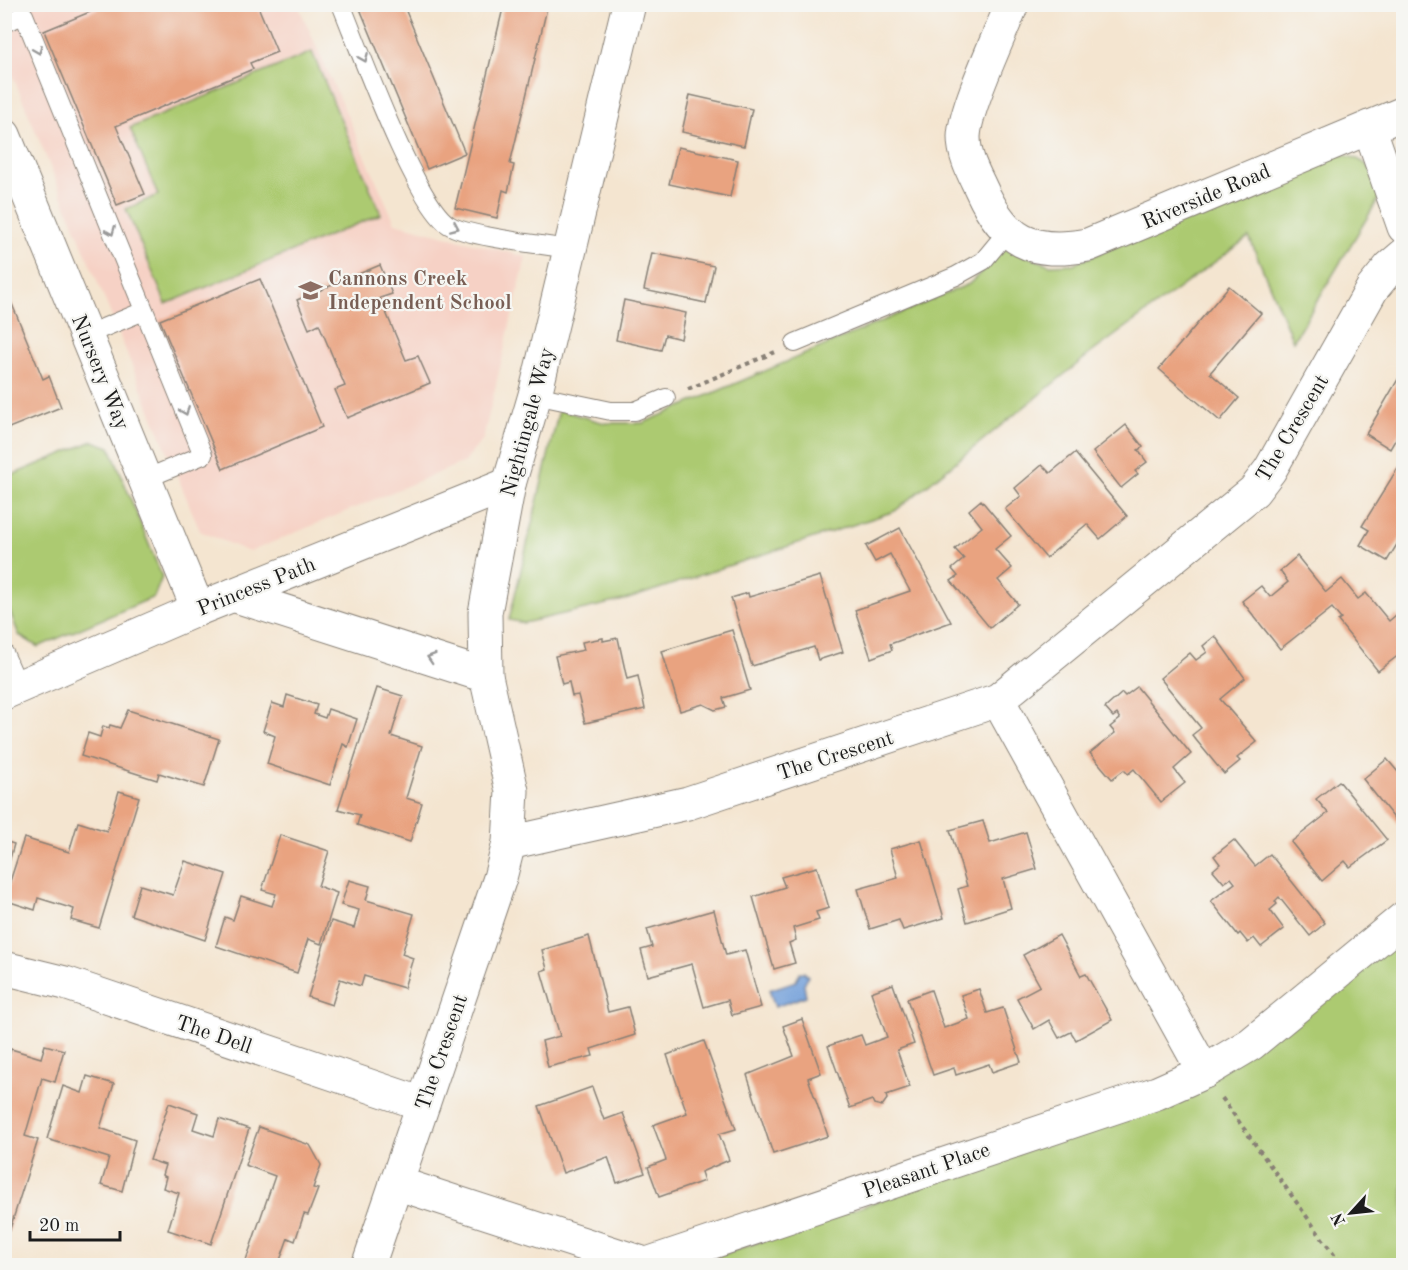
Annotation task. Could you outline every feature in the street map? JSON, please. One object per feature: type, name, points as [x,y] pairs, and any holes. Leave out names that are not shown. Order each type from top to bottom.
[{"type":"street","name":"Nightingale Way","points":[[509,843],[512,791],[486,676],[485,613],[509,484],[535,395],[629,4]]},
{"type":"street","points":[[1007,232],[991,210],[966,158],[964,136],[969,116],[1012,4]]},
{"type":"street","name":"Riverside Road","points":[[1007,232],[1032,247],[1060,250],[1088,245],[1404,113]]},
{"type":"street","points":[[1370,127],[1404,227]]},
{"type":"street","name":"Nursery Way","points":[[4,135],[198,609]]},
{"type":"street","name":"The Crescent","points":[[368,1266],[500,878],[509,843],[688,803],[998,700],[1254,491],[1270,470],[1372,289],[1390,267],[1404,255]]},
{"type":"street","name":"Princess Path","points":[[12,690],[198,609],[509,484]]},
{"type":"street","points":[[233,595],[486,676]]},
{"type":"street","points":[[998,700],[1204,1072]]},
{"type":"street","name":"Pleasant Place","points":[[396,1183],[649,1265],[1157,1093],[1204,1072],[1251,1044],[1404,918]]},
{"type":"street","name":"The Dell","points":[[4,968],[65,983],[423,1104]]},
{"type":"lane","points":[[341,4],[409,164],[441,219],[463,231],[570,249]]},
{"type":"lane","points":[[4,23],[24,15],[203,455],[145,479]]},
{"type":"lane","points":[[795,343],[956,276],[983,261],[1007,232]]},
{"type":"lane","points":[[86,335],[144,311]]},
{"type":"lane","points":[[535,395],[611,411],[635,411],[666,398]]},
{"type":"lane","points":[[4,653],[12,690]]},
{"type":"path","points":[[666,398],[795,343]]},
{"type":"path","points":[[1204,1072],[1342,1266]]},
{"type":"shaded area","name":"Cannons Creek Independent School","points":[[4,5],[298,5],[395,223],[526,257],[483,439],[464,462],[249,552],[200,531],[5,57]]},
{"type":"green space","points":[[312,52],[381,214],[166,304],[126,209],[158,195],[130,128]]},
{"type":"green space","points":[[1339,154],[1357,159],[1368,166],[1382,193],[1293,341],[1249,237],[1091,353],[895,511],[628,599],[524,623],[509,620],[559,410],[605,423],[643,423],[969,284],[1005,248],[1050,265],[1073,264]]},
{"type":"green space","points":[[93,441],[110,447],[162,577],[154,597],[38,647],[19,635],[5,599],[5,478]]},
{"type":"green space","points":[[1403,934],[1403,1265],[717,1266],[718,1256],[1192,1093]]},
{"type":"water","points":[[800,972],[808,976],[804,984],[806,996],[775,1007],[769,990],[796,981]]},
{"type":"building","points":[[109,4],[257,4],[277,52],[250,63],[253,69],[116,126],[145,194],[117,205],[44,31]]},
{"type":"building","points":[[358,4],[403,4],[465,153],[427,169]]},
{"type":"building","points":[[504,4],[548,4],[510,164],[514,165],[508,192],[503,190],[497,218],[455,208]]},
{"type":"building","points":[[690,95],[752,109],[744,146],[682,132]]},
{"type":"building","points":[[678,147],[738,160],[730,197],[669,184]]},
{"type":"building","points":[[652,253],[714,266],[706,303],[644,290]]},
{"type":"building","points":[[380,265],[392,294],[380,298],[406,360],[418,356],[430,383],[347,418],[335,390],[345,386],[319,324],[309,329],[297,300]]},
{"type":"building","points":[[260,279],[322,427],[223,469],[160,320]]},
{"type":"building","points":[[1229,286],[1261,313],[1210,373],[1239,398],[1220,421],[1159,369]]},
{"type":"building","points":[[624,300],[686,313],[681,339],[665,335],[661,350],[616,340]]},
{"type":"building","points":[[5,302],[12,304],[43,379],[49,376],[61,407],[4,430],[4,394],[8,393],[5,384]]},
{"type":"building","points":[[1404,369],[1404,425],[1390,449],[1366,434]]},
{"type":"building","points":[[1126,425],[1143,447],[1138,450],[1147,462],[1135,471],[1138,474],[1121,488],[1093,452]]},
{"type":"building","points":[[1075,453],[1127,516],[1100,539],[1087,524],[1046,558],[1005,509],[1021,496],[1015,488],[1042,465],[1050,473]]},
{"type":"building","points":[[1399,466],[1404,469],[1404,533],[1387,561],[1360,545],[1369,530],[1362,526]]},
{"type":"building","points":[[981,500],[1011,536],[995,549],[1012,568],[998,580],[1018,604],[990,628],[951,581],[958,576],[952,569],[964,559],[955,549],[982,527],[969,510]]},
{"type":"building","points":[[900,528],[951,622],[890,644],[892,650],[871,658],[855,610],[910,591],[890,554],[875,562],[866,546]]},
{"type":"building","points":[[1297,556],[1326,592],[1342,579],[1358,599],[1366,593],[1389,621],[1396,615],[1404,624],[1404,651],[1378,671],[1338,621],[1341,619],[1332,608],[1280,649],[1242,601],[1261,586],[1270,597],[1288,582],[1280,571]]},
{"type":"building","points":[[820,576],[843,652],[818,660],[814,647],[752,666],[731,598],[748,593],[749,597]]},
{"type":"building","points":[[732,630],[750,690],[723,698],[726,707],[715,710],[703,704],[680,711],[662,651]]},
{"type":"building","points":[[1215,636],[1245,678],[1220,699],[1257,742],[1237,758],[1240,761],[1224,774],[1192,735],[1201,728],[1160,678],[1190,653],[1196,660],[1207,652],[1203,646]]},
{"type":"building","points":[[603,638],[603,641],[618,638],[627,679],[638,676],[645,709],[585,723],[578,695],[572,696],[569,682],[562,684],[555,656],[584,650],[582,642]]},
{"type":"building","points":[[1137,687],[1191,754],[1174,769],[1185,783],[1161,802],[1134,769],[1128,774],[1124,770],[1112,779],[1090,753],[1115,733],[1110,727],[1120,719],[1117,714],[1113,717],[1105,708],[1122,693],[1125,696]]},
{"type":"building","points":[[377,688],[403,696],[391,736],[422,746],[406,798],[422,803],[410,842],[357,825],[360,815],[338,809]]},
{"type":"building","points":[[287,695],[317,705],[314,714],[325,718],[328,709],[357,719],[348,747],[343,744],[330,785],[267,764],[275,736],[263,731],[272,703],[284,707]]},
{"type":"building","points":[[128,710],[219,739],[204,787],[159,773],[157,780],[81,756],[88,733],[100,737],[103,726],[109,728],[110,725],[120,728]]},
{"type":"building","points":[[1387,759],[1398,772],[1404,767],[1404,825],[1401,827],[1363,779]]},
{"type":"building","points":[[1339,781],[1387,840],[1350,867],[1345,861],[1322,881],[1291,842],[1328,813],[1316,799]]},
{"type":"building","points":[[119,791],[139,797],[99,928],[71,920],[74,909],[38,898],[35,910],[4,900],[24,838],[69,852],[78,822],[107,831]]},
{"type":"building","points":[[983,821],[990,843],[1026,832],[1037,869],[1003,879],[1011,908],[967,922],[958,889],[967,886],[950,830]]},
{"type":"building","points":[[280,835],[329,851],[318,886],[337,893],[321,944],[308,939],[297,973],[216,946],[225,917],[233,920],[241,896],[272,906],[276,894],[262,890]]},
{"type":"building","points":[[921,840],[944,918],[903,930],[899,920],[870,929],[858,889],[898,878],[890,849]]},
{"type":"building","points":[[1234,840],[1255,866],[1270,854],[1325,923],[1310,936],[1279,897],[1275,901],[1277,904],[1270,910],[1284,929],[1261,947],[1254,938],[1248,943],[1240,933],[1238,935],[1211,901],[1235,883],[1231,878],[1224,883],[1213,870],[1220,864],[1214,856]]},
{"type":"building","points":[[4,841],[14,844],[5,877],[4,877]]},
{"type":"building","points":[[185,861],[226,874],[205,940],[131,915],[140,885],[173,895]]},
{"type":"building","points":[[817,867],[829,908],[816,912],[819,920],[793,928],[796,940],[789,943],[795,963],[774,969],[753,897],[785,887],[781,877]]},
{"type":"building","points":[[349,880],[370,886],[366,900],[414,914],[402,954],[413,958],[404,988],[364,976],[361,986],[340,979],[332,1005],[308,997],[331,921],[354,928],[359,910],[341,905]]},
{"type":"building","points":[[714,910],[726,955],[745,950],[761,1007],[732,1015],[728,1000],[704,1007],[692,964],[648,976],[641,950],[652,947],[647,929]]},
{"type":"building","points":[[1059,935],[1081,976],[1086,974],[1112,1020],[1076,1040],[1071,1032],[1059,1038],[1049,1020],[1034,1029],[1017,998],[1040,986],[1023,955]]},
{"type":"building","points":[[589,936],[608,1012],[628,1007],[635,1035],[591,1049],[593,1056],[548,1067],[542,1041],[560,1036],[541,971],[547,969],[542,950]]},
{"type":"building","points":[[893,984],[914,1044],[897,1050],[910,1087],[886,1095],[887,1099],[882,1106],[874,1104],[872,1100],[850,1108],[828,1046],[861,1035],[865,1045],[887,1037],[871,992]]},
{"type":"building","points":[[979,989],[987,1013],[1003,1008],[1021,1062],[992,1072],[989,1064],[956,1075],[954,1068],[933,1075],[907,999],[931,990],[944,1028],[969,1019],[961,995]]},
{"type":"building","points":[[802,1019],[821,1073],[808,1078],[828,1136],[773,1154],[747,1075],[794,1056],[783,1026]]},
{"type":"building","points":[[704,1041],[736,1129],[719,1134],[729,1160],[701,1172],[704,1181],[659,1197],[648,1167],[666,1160],[653,1125],[687,1113],[667,1055]]},
{"type":"building","points":[[45,1045],[64,1050],[55,1082],[42,1078],[25,1136],[38,1140],[9,1232],[5,1231],[5,1070],[11,1049],[41,1058]]},
{"type":"building","points":[[87,1076],[114,1084],[100,1128],[135,1140],[122,1191],[101,1185],[109,1158],[47,1139],[63,1086],[82,1093]]},
{"type":"building","points":[[592,1087],[604,1120],[623,1113],[645,1173],[617,1183],[608,1157],[563,1173],[539,1106]]},
{"type":"building","points":[[169,1103],[198,1113],[193,1129],[214,1136],[219,1119],[249,1129],[211,1244],[168,1230],[179,1193],[163,1188],[166,1177],[162,1175],[165,1165],[150,1160]]},
{"type":"building","points":[[259,1127],[310,1145],[321,1165],[313,1188],[318,1189],[308,1215],[304,1214],[295,1241],[288,1238],[278,1266],[244,1266],[275,1176],[245,1165]]},
{"type":"place","name":"Cannons Creek Independent School","points":[[310,290]]}]
